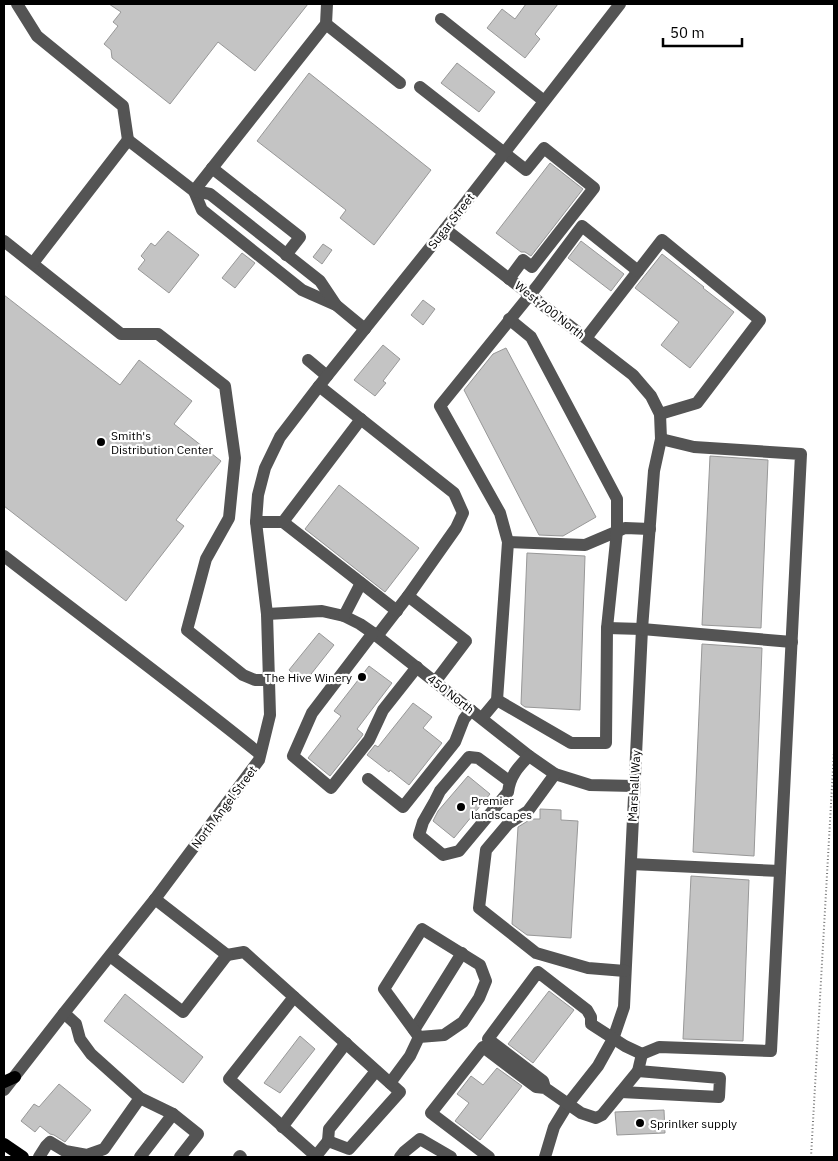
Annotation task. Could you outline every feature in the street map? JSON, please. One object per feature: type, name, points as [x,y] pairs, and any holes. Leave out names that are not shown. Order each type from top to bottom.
[{"type":"main road","points":[[4,1144],[23,1157]]},
{"type":"street","points":[[17,4],[37,36],[124,106],[128,140],[33,263]]},
{"type":"street","points":[[194,191],[326,24],[327,4]]},
{"type":"street","name":"Sugar Street","points":[[280,437],[620,4]]},
{"type":"street","points":[[440,19],[544,101]]},
{"type":"street","points":[[326,24],[400,83]]},
{"type":"street","points":[[420,87],[526,170],[544,148],[594,188],[532,266],[523,260],[509,279]]},
{"type":"street","points":[[128,140],[194,191],[210,194],[286,254],[320,281],[336,305]]},
{"type":"street","points":[[212,168],[300,237],[286,254]]},
{"type":"street","points":[[194,191],[202,210],[302,290],[336,305],[365,329]]},
{"type":"street","points":[[482,718],[497,700],[508,542],[500,512],[440,406],[582,226],[638,271]]},
{"type":"street","name":"West 700 North","points":[[445,229],[633,375],[651,396]]},
{"type":"street","points":[[586,338],[662,240],[760,320],[697,403],[660,414]]},
{"type":"street","points":[[4,241],[121,334],[158,334],[225,386],[235,458],[229,518],[206,559],[187,630],[244,675],[255,680],[269,680]]},
{"type":"street","points":[[497,700],[570,743],[606,743],[607,628],[617,530],[617,499],[531,337],[509,319]]},
{"type":"street","points":[[308,360],[328,376]]},
{"type":"street","points":[[319,386],[454,493],[462,513],[456,528],[397,611],[375,635],[312,713],[293,756],[331,788],[370,740],[383,710],[416,667]]},
{"type":"street","name":"Marshall Way","points":[[545,1157],[554,1127],[568,1104],[598,1066],[613,1039],[624,1007],[642,629],[654,471],[661,439],[660,414],[651,396]]},
{"type":"street","points":[[283,522],[361,419]]},
{"type":"street","name":"North Angel Street","points":[[4,1090],[9,1079],[155,900],[259,760],[270,715],[266,614],[256,522],[258,495],[265,468],[280,437]]},
{"type":"street","points":[[545,1088],[543,1081],[488,1039],[538,972],[587,1010],[591,1017],[590,1024],[625,1046],[642,1054],[659,1047],[771,1051],[801,454],[694,447],[661,439]]},
{"type":"street","points":[[256,522],[283,522],[397,611]]},
{"type":"street","points":[[508,542],[585,545],[624,528],[650,529]]},
{"type":"street","points":[[4,556],[171,683],[260,754]]},
{"type":"street","points":[[344,616],[362,583]]},
{"type":"street","points":[[408,596],[466,641],[435,682]]},
{"type":"street","name":"450 North","points":[[266,614],[322,611],[344,616],[360,624],[375,635],[529,756],[555,774],[590,785],[634,786]]},
{"type":"street","points":[[607,628],[642,629],[792,642]]},
{"type":"street","points":[[368,779],[404,807],[455,742],[464,719],[471,710]]},
{"type":"street","points":[[509,781],[478,758],[469,756],[440,791],[423,822],[419,836],[443,855],[459,851],[508,792],[509,781],[529,756]]},
{"type":"street","points":[[555,774],[528,811],[508,824],[486,850],[479,908],[536,953],[588,968],[625,971]]},
{"type":"street","points":[[631,864],[780,871]]},
{"type":"street","points":[[155,900],[228,955]]},
{"type":"street","points":[[422,929],[480,965],[486,981],[479,998],[463,1022],[444,1035],[416,1034],[384,989],[422,929]]},
{"type":"street","points":[[110,956],[182,1012],[228,955],[244,952],[400,1092],[349,1149],[328,1141]]},
{"type":"street","points":[[390,1084],[410,1056],[416,1034],[462,953]]},
{"type":"street","points":[[294,997],[229,1079],[316,1157],[328,1141],[329,1129],[376,1071]]},
{"type":"street","points":[[64,1013],[76,1024],[80,1039],[91,1054],[140,1098],[173,1114],[198,1134],[180,1157]]},
{"type":"street","points":[[282,1126],[346,1044]]},
{"type":"street","points":[[488,1157],[432,1113],[483,1047],[536,1087],[545,1088],[581,1113],[596,1118],[602,1115],[638,1071],[642,1054]]},
{"type":"street","points":[[621,1092],[719,1097],[720,1078],[638,1071]]},
{"type":"street","points":[[39,1157],[50,1142],[64,1151],[87,1155],[104,1149],[140,1098]]},
{"type":"street","points":[[140,1157],[173,1114]]},
{"type":"street","points":[[400,1157],[420,1139],[451,1157]]},
{"type":"path","points":[[810,1157],[834,751]]},
{"type":"building","points":[[109,4],[308,4],[255,71],[218,42],[170,104],[112,58],[111,50],[104,44],[118,26],[113,22],[121,12]]},
{"type":"building","points":[[526,4],[558,4],[535,34],[540,39],[525,58],[487,28],[502,9],[515,19]]},
{"type":"building","points":[[457,63],[495,92],[479,112],[441,83]]},
{"type":"building","points":[[309,73],[431,170],[374,245],[340,218],[346,210],[257,141]]},
{"type":"building","points":[[550,163],[583,189],[531,256],[521,252],[496,233]]},
{"type":"building","points":[[168,231],[199,255],[169,293],[138,269],[145,260],[141,256],[151,243],[155,246]]},
{"type":"building","points":[[581,241],[624,274],[611,291],[568,258]]},
{"type":"building","points":[[323,244],[332,250],[322,264],[313,257]]},
{"type":"building","points":[[242,253],[255,263],[235,288],[222,278]]},
{"type":"building","points":[[662,254],[734,312],[690,368],[661,345],[679,322],[635,288]]},
{"type":"building","name":"Smith's Distribution Center","points":[[4,295],[120,385],[139,360],[192,401],[174,424],[221,461],[176,520],[184,526],[126,601],[4,506]]},
{"type":"building","points":[[423,300],[435,309],[423,325],[411,315]]},
{"type":"building","points":[[383,345],[400,359],[383,381],[386,383],[375,396],[354,380]]},
{"type":"building","points":[[506,348],[596,517],[563,536],[539,535],[464,390],[493,354]]},
{"type":"building","points":[[710,456],[768,460],[761,628],[702,625]]},
{"type":"building","points":[[339,485],[419,548],[385,592],[305,529]]},
{"type":"building","points":[[527,553],[585,556],[580,710],[525,707],[521,704]]},
{"type":"building","points":[[319,633],[334,645],[304,683],[289,670]]},
{"type":"building","points":[[702,644],[762,648],[754,856],[693,852]]},
{"type":"building","points":[[369,666],[392,683],[357,729],[363,734],[362,736],[330,776],[308,758],[341,716],[334,711]]},
{"type":"building","points":[[413,703],[432,717],[423,728],[442,743],[409,785],[367,755],[375,745],[378,747]]},
{"type":"building","name":"Premier landscapes","points":[[468,776],[490,794],[454,838],[433,821],[438,811]]},
{"type":"building","points":[[540,809],[561,810],[561,820],[578,821],[571,938],[527,935],[512,924],[518,827],[531,819],[540,819]]},
{"type":"building","points":[[691,876],[749,880],[743,1041],[683,1039]]},
{"type":"building","points":[[549,991],[574,1010],[533,1063],[508,1044]]},
{"type":"building","points":[[125,994],[203,1057],[183,1083],[104,1021]]},
{"type":"building","points":[[300,1036],[315,1049],[280,1093],[264,1083]]},
{"type":"building","points":[[497,1068],[522,1086],[480,1140],[455,1121],[469,1103],[457,1094],[471,1076],[483,1085]]},
{"type":"building","points":[[59,1084],[91,1110],[65,1142],[40,1126],[35,1132],[21,1121],[34,1104],[39,1107]]},
{"type":"building","name":"Sprinlker supply","points":[[664,1110],[665,1133],[617,1135],[615,1112]]},
{"type":"place","name":"Smith's Distribution Center","points":[[101,442]]},
{"type":"place","name":"The Hive Winery","points":[[362,677]]},
{"type":"place","name":"Premier landscapes","points":[[461,807]]},
{"type":"place","name":"Sprinlker supply","points":[[640,1123]]}]
